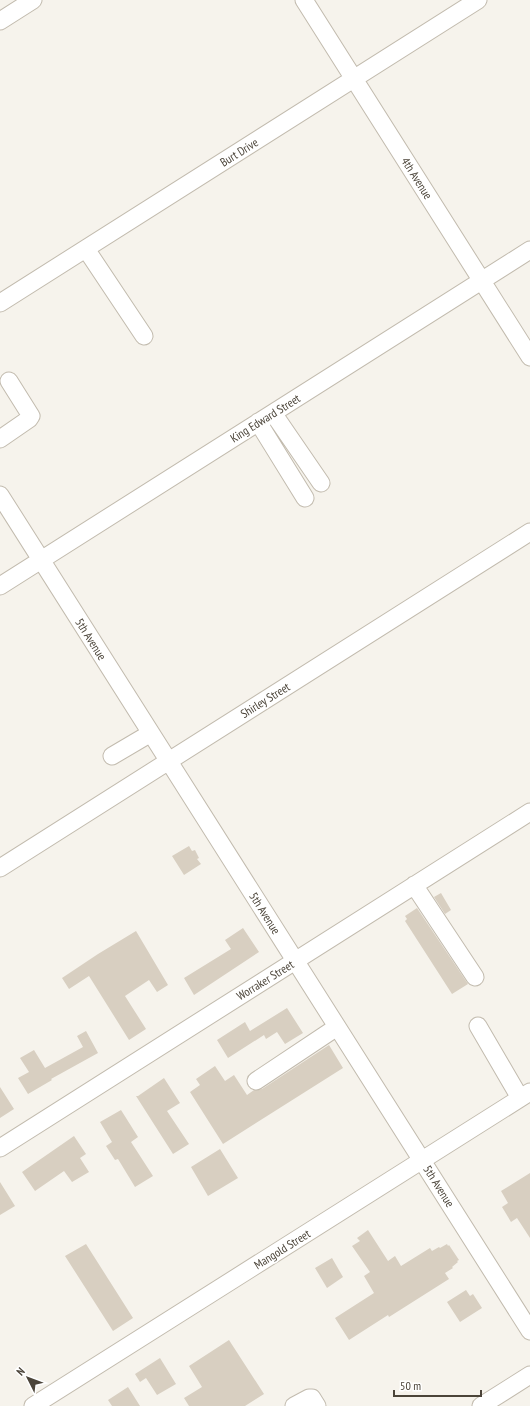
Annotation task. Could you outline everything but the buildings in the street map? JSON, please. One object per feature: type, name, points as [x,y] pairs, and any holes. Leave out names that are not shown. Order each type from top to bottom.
[{"type":"street","points":[[0,21],[33,0]]},
{"type":"street","name":"4th Avenue","points":[[304,0],[530,357]]},
{"type":"street","name":"Burt Drive","points":[[0,303],[478,0]]},
{"type":"street","points":[[86,248],[144,336]]},
{"type":"street","name":"King Edward Street","points":[[0,586],[530,250]]},
{"type":"street","points":[[0,439],[29,419],[31,416],[9,381]]},
{"type":"street","points":[[273,413],[321,483]]},
{"type":"street","points":[[258,422],[305,498]]},
{"type":"street","name":"5th Avenue","points":[[0,495],[530,1331]]},
{"type":"street","name":"Shirley Street","points":[[0,868],[530,532]]},
{"type":"street","points":[[112,756],[151,733]]},
{"type":"street","name":"Worraker Street","points":[[0,1148],[530,812]]},
{"type":"street","points":[[414,885],[474,977]]},
{"type":"street","points":[[478,1026],[525,1095]]},
{"type":"street","points":[[256,1081],[337,1027]]},
{"type":"street","name":"Mangold Street","points":[[33,1406],[525,1095]]},
{"type":"street","points":[[481,1406],[530,1375]]},
{"type":"street","points":[[294,1406],[309,1398],[312,1398],[317,1406]]}]
